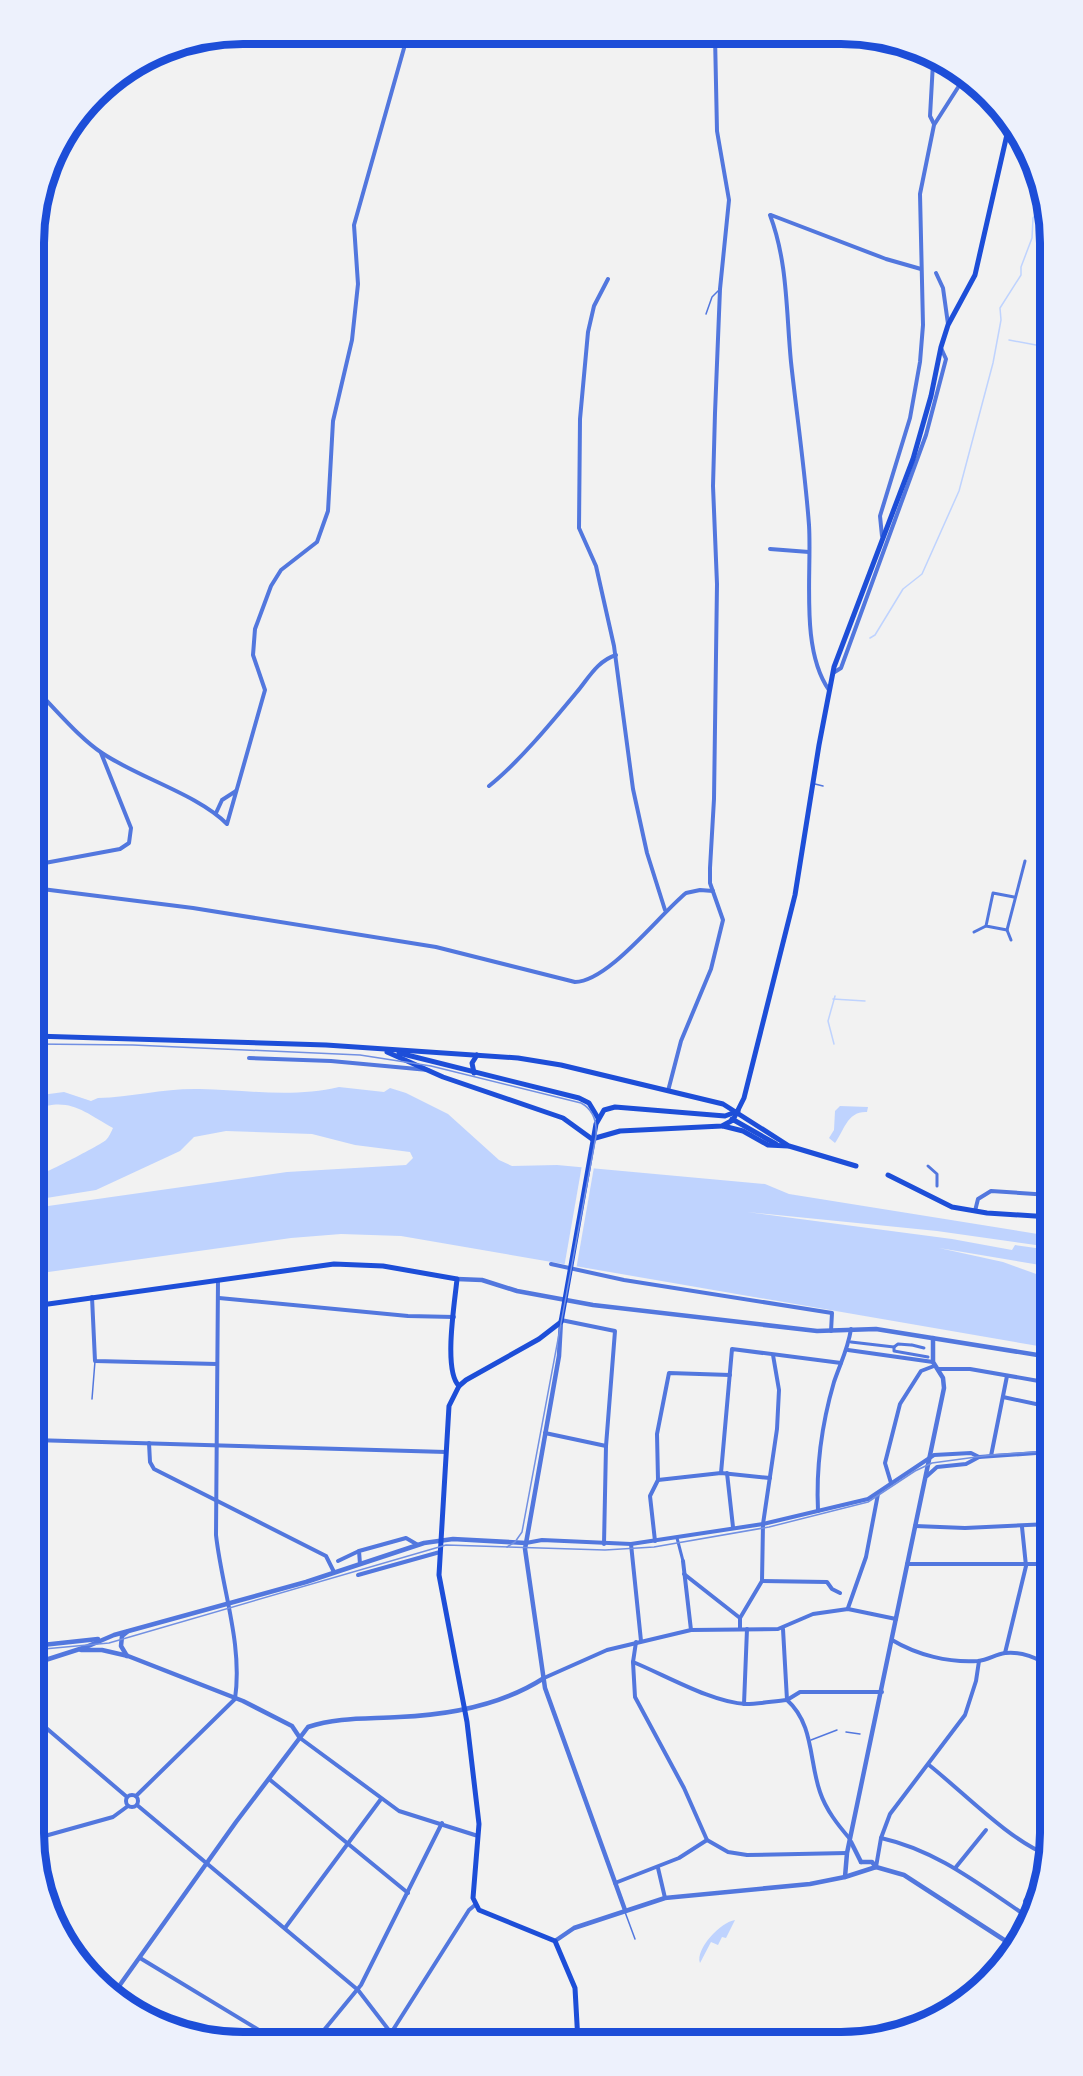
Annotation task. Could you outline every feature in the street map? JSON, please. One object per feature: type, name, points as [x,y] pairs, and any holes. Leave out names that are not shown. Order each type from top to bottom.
[{"type":"main road","points":[[722,1126],[733,1120],[738,1112],[788,926],[833,673],[918,442],[932,396],[941,347],[948,325],[975,275],[1007,134]]},
{"type":"main road","points":[[44,1036],[314,1044],[477,1055],[561,1065],[723,1104],[789,1146]]},
{"type":"main road","points":[[380,1049],[579,1098],[589,1103],[598,1118]]},
{"type":"main road","points":[[380,1049],[443,1077],[563,1119],[592,1139],[620,1131],[722,1126],[743,1131],[768,1145],[789,1146],[856,1166]]},
{"type":"main road","points":[[429,1070],[435,1061],[449,1054]]},
{"type":"main road","points":[[474,1073],[472,1063],[477,1055]]},
{"type":"main road","points":[[575,2032],[575,1988],[555,1941],[488,1915],[475,1905],[478,1836],[465,1710],[440,1591],[440,1541],[449,1406],[459,1386],[555,1329],[561,1320],[595,1130],[603,1110],[615,1107],[725,1116],[738,1112]]},
{"type":"main road","points":[[725,1116],[779,1145]]},
{"type":"main road","points":[[888,1175],[931,1199],[952,1207],[1039,1216]]},
{"type":"main road","points":[[44,1304],[334,1264],[359,1264],[457,1279],[452,1367],[459,1386]]},
{"type":"street","points":[[44,698],[100,752],[216,813],[227,824],[265,690],[253,655],[255,629],[271,586],[281,570],[317,542],[328,511],[333,421],[352,340],[357,294],[354,225],[366,176],[379,144],[405,44]]},
{"type":"street","points":[[668,1091],[681,1041],[707,981],[722,928],[722,910],[713,891],[710,868],[714,799],[717,584],[713,486],[720,289],[729,200],[717,131],[715,44]]},
{"type":"street","points":[[933,67],[930,116],[934,125]]},
{"type":"street","points":[[882,536],[880,516],[910,418],[919,371],[923,325],[920,194],[934,125],[960,84]]},
{"type":"street","points":[[829,691],[820,677],[811,636],[809,552],[785,266],[770,215],[886,259],[921,269]]},
{"type":"street","points":[[936,273],[943,288],[948,325]]},
{"type":"street","points":[[608,279],[594,306],[588,332],[578,491],[579,528],[596,566],[616,655],[632,782],[647,853],[665,910]]},
{"type":"street","points":[[833,673],[841,668],[926,435],[946,359],[941,347]]},
{"type":"street","points":[[770,549],[809,552]]},
{"type":"street","points":[[489,786],[576,694],[597,667],[606,658],[616,655]]},
{"type":"street","points":[[44,863],[120,849],[131,840],[131,828],[100,752]]},
{"type":"street","points":[[216,813],[222,800],[237,791]]},
{"type":"street","points":[[1011,940],[1007,930],[1024,861]]},
{"type":"street","points":[[44,889],[194,908],[436,947],[575,982],[594,976],[636,943],[665,910],[686,893],[700,890],[713,891]]},
{"type":"street","points":[[986,926],[993,893],[1014,897]]},
{"type":"street","points":[[974,933],[986,926],[1007,930]]},
{"type":"street","points":[[249,1058],[331,1061],[429,1070]]},
{"type":"street","points":[[928,1166],[937,1174],[937,1186]]},
{"type":"street","points":[[975,1211],[978,1199],[991,1191],[1039,1194]]},
{"type":"street","points":[[550,1264],[624,1281],[832,1313],[831,1331]]},
{"type":"street","points":[[457,1279],[482,1280],[517,1291],[593,1305],[805,1330],[831,1331],[869,1328],[1039,1355]]},
{"type":"street","points":[[44,1726],[127,1797],[136,1796],[235,1699],[236,1657],[216,1535],[218,1280]]},
{"type":"street","points":[[92,1297],[95,1361],[217,1364]]},
{"type":"street","points":[[219,1298],[408,1316],[454,1317]]},
{"type":"street","points":[[604,1544],[606,1446],[615,1331],[561,1320],[560,1338],[526,1543],[545,1689],[625,1910]]},
{"type":"street","points":[[555,1329],[560,1338]]},
{"type":"street","points":[[818,1511],[817,1478],[825,1426],[835,1380],[848,1350],[851,1329]]},
{"type":"street","points":[[845,1877],[847,1853],[870,1736],[882,1692],[944,1388],[943,1378],[934,1366],[933,1338]]},
{"type":"street","points":[[851,1342],[894,1347],[898,1344],[912,1345],[924,1348]]},
{"type":"street","points":[[894,1347],[894,1351],[928,1357]]},
{"type":"street","points":[[721,1473],[734,1349],[842,1363]]},
{"type":"street","points":[[848,1350],[934,1366],[970,1369],[1039,1381]]},
{"type":"street","points":[[740,1628],[740,1618],[762,1581],[763,1524],[779,1390],[773,1355]]},
{"type":"street","points":[[891,1483],[885,1463],[897,1413],[918,1375],[934,1366]]},
{"type":"street","points":[[655,1541],[650,1496],[658,1480],[657,1434],[669,1373],[730,1375]]},
{"type":"street","points":[[991,1456],[1007,1376]]},
{"type":"street","points":[[1003,1396],[1039,1404]]},
{"type":"street","points":[[545,1433],[606,1446]]},
{"type":"street","points":[[44,1440],[446,1452]]},
{"type":"street","points":[[149,1443],[150,1462],[154,1469],[326,1556],[334,1572]]},
{"type":"street","points":[[44,1661],[73,1652],[104,1638],[226,1604],[418,1545],[453,1539],[526,1543],[543,1540],[631,1544],[677,1538],[733,1527],[763,1524],[868,1499],[930,1457],[954,1452],[970,1453],[979,1457]]},
{"type":"street","points":[[927,1476],[937,1467],[966,1464],[979,1457],[1039,1453]]},
{"type":"street","points":[[658,1480],[721,1473],[770,1479]]},
{"type":"street","points":[[728,1473],[733,1527]]},
{"type":"street","points":[[848,1609],[866,1557],[878,1493]]},
{"type":"street","points":[[915,1526],[1039,1525]]},
{"type":"street","points":[[1005,1653],[1026,1566],[1022,1527]]},
{"type":"street","points":[[338,1561],[359,1551],[406,1538],[418,1545]]},
{"type":"street","points":[[677,1538],[683,1561],[691,1630]]},
{"type":"street","points":[[631,1544],[639,1642],[633,1662],[635,1697],[684,1788],[706,1840],[728,1852],[747,1855],[847,1853]]},
{"type":"street","points":[[359,1551],[360,1564]]},
{"type":"street","points":[[358,1575],[440,1552]]},
{"type":"street","points":[[907,1564],[1039,1565]]},
{"type":"street","points":[[684,1574],[740,1618]]},
{"type":"street","points":[[762,1581],[827,1582],[832,1589],[840,1593]]},
{"type":"street","points":[[118,1988],[305,1731],[325,1722],[411,1717],[465,1710],[592,1656],[691,1630],[783,1629],[813,1614],[848,1609],[896,1619]]},
{"type":"street","points":[[744,1704],[747,1629]]},
{"type":"street","points":[[783,1629],[787,1700],[795,1707],[810,1740],[819,1790],[824,1803],[850,1839],[854,1853],[861,1862]]},
{"type":"street","points":[[128,1656],[121,1646],[122,1636],[129,1631]]},
{"type":"street","points":[[44,1645],[104,1638]]},
{"type":"street","points":[[892,1640],[910,1650],[934,1657],[979,1660],[1005,1653],[1028,1656],[1039,1662]]},
{"type":"street","points":[[73,1652],[102,1650],[128,1656],[280,1719],[296,1730],[300,1738],[381,1800],[399,1811],[478,1836]]},
{"type":"street","points":[[876,1867],[881,1838],[896,1804],[929,1765],[965,1715],[976,1681],[979,1660]]},
{"type":"street","points":[[633,1662],[686,1684],[701,1694],[744,1704],[787,1700],[800,1692],[882,1692]]},
{"type":"street","points":[[929,1765],[993,1821],[1039,1850]]},
{"type":"street","points":[[269,1779],[408,1893]]},
{"type":"street","points":[[136,1796],[137,1805],[358,1990],[391,2032]]},
{"type":"street","points":[[127,1797],[128,1806]]},
{"type":"street","points":[[285,1928],[381,1800]]},
{"type":"street","points":[[44,1836],[113,1816],[128,1806],[137,1805]]},
{"type":"street","points":[[323,2032],[358,1990],[442,1823]]},
{"type":"street","points":[[956,1866],[986,1830]]},
{"type":"street","points":[[881,1838],[904,1844],[956,1866],[1023,1912]]},
{"type":"street","points":[[615,1883],[684,1856],[706,1840]]},
{"type":"street","points":[[861,1862],[872,1862],[876,1867]]},
{"type":"street","points":[[857,1872],[861,1862]]},
{"type":"street","points":[[555,1941],[574,1928],[665,1898],[810,1884],[845,1877],[876,1867],[904,1875],[1007,1942]]},
{"type":"street","points":[[658,1868],[665,1898]]},
{"type":"street","points":[[1025,1901],[1030,1893]]},
{"type":"street","points":[[393,2032],[469,1910],[475,1905]]},
{"type":"street","points":[[140,1958],[262,2032]]},
{"type":"lane","points":[[706,314],[712,297],[720,289]]},
{"type":"lane","points":[[814,784],[823,786]]},
{"type":"lane","points":[[92,1399],[95,1361]]},
{"type":"lane","points":[[810,1740],[837,1730]]},
{"type":"lane","points":[[846,1732],[860,1734]]},
{"type":"lane","points":[[625,1910],[635,1940]]},
{"type":"water","points":[[339,1087],[384,1092],[390,1088],[406,1093],[448,1114],[499,1160],[512,1166],[557,1165],[765,1184],[789,1194],[1039,1234],[1039,1245],[937,1231],[747,1212],[952,1239],[1012,1250],[1015,1245],[1039,1248],[1039,1265],[939,1248],[1003,1262],[1039,1275],[1039,1346],[401,1236],[341,1234],[291,1238],[44,1273],[44,1207],[287,1172],[406,1165],[413,1158],[410,1152],[355,1145],[312,1134],[226,1131],[194,1137],[180,1151],[96,1190],[44,1198],[44,1172],[106,1140],[113,1128],[75,1107],[66,1105],[44,1107],[44,1095],[64,1092],[91,1101],[98,1098],[187,1089],[287,1093]]},
{"type":"water","points":[[840,1106],[868,1107],[867,1112],[850,1118],[835,1143],[829,1138],[834,1130],[835,1111]]},
{"type":"water","points":[[735,1920],[726,1938],[722,1937],[718,1945],[711,1942],[700,1963],[701,1951],[710,1937]]},
{"type":"pier","points":[[582,1165],[594,1167],[576,1270],[564,1268]]},
{"type":"waterway","points":[[870,638],[875,635],[903,589],[922,574],[959,491],[993,363],[1001,320],[1000,308],[1021,275],[1021,267],[1032,238],[1033,218],[1037,213]]},
{"type":"waterway","points":[[1009,340],[1036,345]]},
{"type":"waterway","points":[[834,1044],[828,1021],[835,996]]},
{"type":"waterway","points":[[833,999],[865,1001]]},
{"type":"tram line","points":[[44,1044],[133,1045],[360,1055],[431,1066],[581,1103],[589,1109],[595,1122],[596,1136],[522,1532],[515,1542],[507,1547]]},
{"type":"tram line","points":[[44,1649],[109,1643],[446,1545],[605,1550],[654,1547],[769,1527],[868,1502],[915,1471],[932,1463],[1039,1452]]}]
